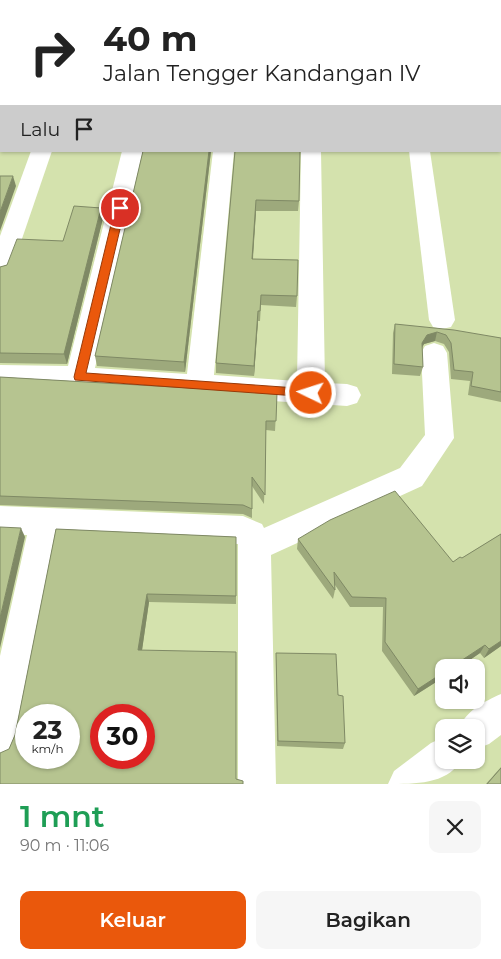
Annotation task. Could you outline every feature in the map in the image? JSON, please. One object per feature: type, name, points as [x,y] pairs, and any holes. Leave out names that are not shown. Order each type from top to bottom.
[{"type":"street","points":[[0,268],[42,152]]},
{"type":"street","points":[[79,377],[134,152]]},
{"type":"street","points":[[199,385],[224,152]]},
{"type":"street","points":[[311,152],[311,393]]},
{"type":"street","points":[[419,152],[442,320]]},
{"type":"street","points":[[0,520],[249,539],[411,477],[440,438],[434,353]]},
{"type":"street","points":[[0,375],[79,377],[347,395]]},
{"type":"street","points":[[0,740],[46,523]]},
{"type":"street","points":[[249,539],[258,784]]},
{"type":"street","points":[[485,724],[501,712]]},
{"type":"street","points":[[407,784],[435,763]]},
{"type":"building","points":[[143,152],[209,152],[184,362],[95,356]]},
{"type":"building","points":[[235,152],[300,152],[299,201],[256,200],[252,259],[298,260],[297,296],[261,295],[254,366],[216,363]]},
{"type":"building","points":[[0,176],[13,176],[0,212]]},
{"type":"building","points":[[74,206],[101,208],[64,354],[0,353],[0,267],[7,265],[17,239],[63,241]]},
{"type":"building","points":[[395,324],[454,330],[501,338],[501,392],[471,386],[473,372],[454,370],[451,343],[446,335],[437,332],[427,335],[422,343],[423,367],[394,364]]},
{"type":"building","points":[[0,377],[277,393],[276,421],[266,421],[265,495],[252,477],[252,509],[243,505],[0,496]]},
{"type":"building","points":[[395,491],[453,562],[501,534],[501,641],[489,649],[485,645],[464,659],[435,659],[435,678],[418,689],[385,642],[386,598],[352,597],[334,572],[335,590],[298,539],[330,520]]},
{"type":"building","points":[[0,527],[21,528],[0,618]]},
{"type":"building","points":[[56,529],[236,537],[236,596],[147,594],[138,650],[236,652],[236,779],[243,781],[243,784],[0,784],[0,753],[9,749],[15,735],[15,769],[80,769],[80,704],[21,704]]},
{"type":"building","points":[[276,653],[336,654],[338,695],[343,696],[345,743],[278,741]]},
{"type":"building","points":[[501,768],[501,784],[487,784]]},
{"type":"route","points":[[120,208],[79,377],[311,393]]}]
